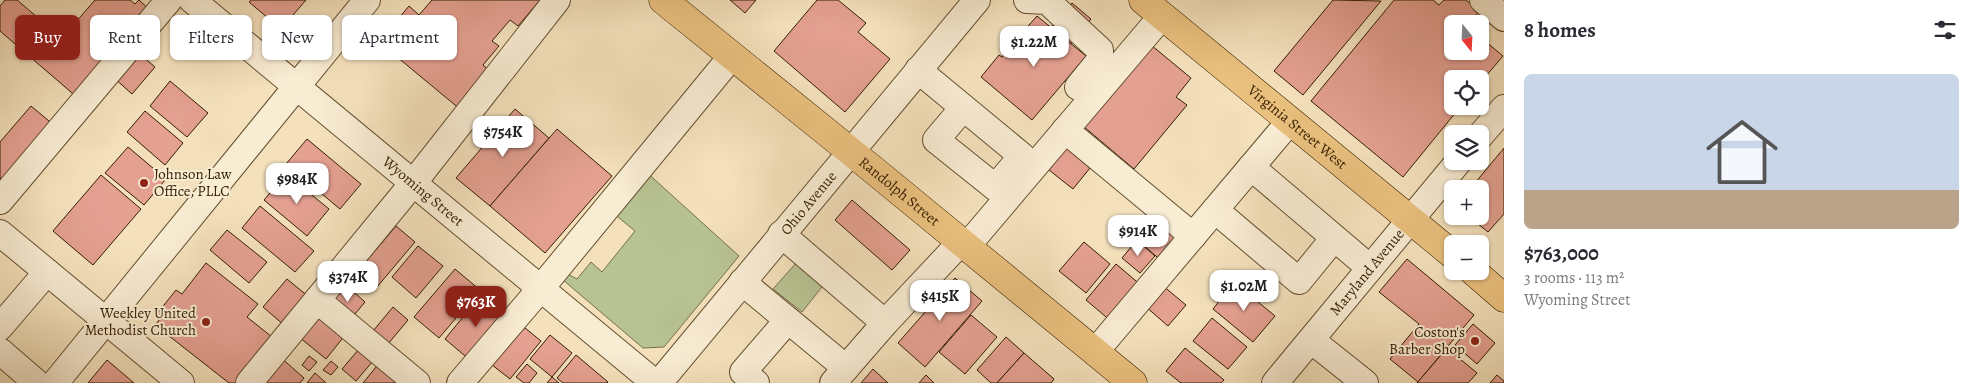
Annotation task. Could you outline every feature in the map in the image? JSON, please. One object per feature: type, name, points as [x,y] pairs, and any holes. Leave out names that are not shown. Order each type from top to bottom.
[{"type":"main road","name":"Randolph Street","points":[[663,0],[1133,383]]},
{"type":"main road","name":"Virginia Street West","points":[[1152,8],[1444,248]]},
{"type":"main road","points":[[1483,280],[1504,298]]},
{"type":"street","points":[[0,201],[169,0]]},
{"type":"street","name":"Wyoming Street","points":[[192,0],[297,85],[654,383]]},
{"type":"street","points":[[55,383],[367,0]]},
{"type":"street","points":[[249,383],[414,182],[557,0]]},
{"type":"street","name":"Ohio Avenue","points":[[659,383],[977,0]]},
{"type":"street","points":[[961,242],[996,188],[1100,60],[1100,50],[1047,1],[1027,0]]},
{"type":"street","points":[[1483,0],[1504,18]]},
{"type":"street","points":[[742,282],[787,321],[839,375],[1065,130],[1152,8]]},
{"type":"street","points":[[460,383],[541,288],[732,56]]},
{"type":"street","points":[[918,70],[1022,156]]},
{"type":"street","points":[[963,108],[936,140],[996,188]]},
{"type":"street","points":[[1489,126],[1504,108]]},
{"type":"street","points":[[1095,352],[1290,121]]},
{"type":"street","points":[[1065,130],[1193,236]]},
{"type":"street","points":[[1251,167],[1370,268]]},
{"type":"street","name":"Maryland Avenue","points":[[1275,383],[1452,170]]},
{"type":"street","points":[[1215,210],[1299,280],[1334,238]]},
{"type":"street","points":[[0,233],[181,383]]},
{"type":"street","points":[[781,234],[885,323]]},
{"type":"street","points":[[0,327],[47,272]]},
{"type":"street","points":[[317,300],[417,383]]},
{"type":"street","points":[[756,383],[743,372],[787,321]]},
{"type":"street","points":[[1311,340],[1347,378]]},
{"type":"street","points":[[0,351],[38,383]]},
{"type":"green space","points":[[644,170],[739,256],[664,347],[643,348],[563,280],[566,273],[577,279],[591,262],[602,272],[635,231],[612,212]]},
{"type":"green space","points":[[797,262],[821,281],[822,287],[802,312],[773,289]]},
{"type":"building","points":[[5,0],[17,0],[35,15],[15,15],[15,44],[0,31],[0,6]]},
{"type":"building","points":[[95,0],[130,0],[135,4],[139,0],[153,13],[151,15],[90,15],[90,60],[113,60],[79,99],[34,60],[80,60],[80,17]]},
{"type":"building","points":[[251,0],[306,0],[293,15],[264,15],[249,2]]},
{"type":"building","points":[[432,0],[540,0],[518,26],[510,20],[492,41],[499,46],[483,65],[492,73],[461,110],[401,60],[457,60],[457,15],[419,15]]},
{"type":"building","points":[[730,0],[756,0],[745,13]]},
{"type":"building","points":[[817,0],[838,0],[866,23],[858,32],[890,59],[845,112],[774,51]]},
{"type":"building","points":[[1333,0],[1381,1],[1303,95],[1274,71]]},
{"type":"building","points":[[1394,0],[1433,0],[1439,5],[1444,0],[1466,0],[1479,11],[1476,15],[1444,15],[1444,60],[1489,60],[1489,44],[1503,56],[1489,72],[1489,70],[1444,70],[1444,115],[1454,115],[1403,177],[1311,101]]},
{"type":"building","points":[[1072,3],[1091,19],[1071,44],[1051,27]]},
{"type":"building","points":[[409,6],[419,15],[402,15]]},
{"type":"building","points":[[1037,16],[1086,56],[1032,120],[981,77],[999,55],[1002,57],[1020,31],[1022,33]]},
{"type":"building","points":[[1145,40],[1191,78],[1176,97],[1187,105],[1134,169],[1077,121]]},
{"type":"building","points":[[127,60],[147,60],[155,67],[132,94],[113,77]]},
{"type":"building","points":[[170,81],[208,113],[187,137],[150,106]]},
{"type":"building","points":[[31,106],[55,126],[6,183],[0,178],[0,142]]},
{"type":"building","points":[[515,109],[549,138],[490,206],[456,178]]},
{"type":"building","points":[[145,111],[183,143],[165,165],[127,132]]},
{"type":"building","points":[[557,129],[612,176],[545,253],[490,206]]},
{"type":"building","points":[[307,139],[361,184],[340,209],[286,164]]},
{"type":"building","points":[[128,147],[166,179],[144,205],[105,173]]},
{"type":"building","points":[[1066,148],[1090,168],[1073,189],[1049,170]]},
{"type":"building","points":[[1504,148],[1504,214],[1488,232],[1479,225],[1489,225],[1489,180],[1477,180],[1486,170],[1489,170],[1489,166]]},
{"type":"building","points":[[286,174],[329,209],[307,236],[264,200]]},
{"type":"building","points":[[101,175],[141,209],[93,265],[53,231]]},
{"type":"building","points":[[852,200],[910,250],[892,270],[835,220]]},
{"type":"building","points":[[260,206],[314,251],[295,272],[242,228]]},
{"type":"building","points":[[1155,218],[1181,240],[1163,262],[1137,240]]},
{"type":"building","points":[[396,226],[415,242],[377,287],[358,271]]},
{"type":"building","points":[[227,230],[267,262],[249,283],[210,250]]},
{"type":"building","points":[[1137,240],[1155,256],[1140,273],[1122,258]]},
{"type":"building","points":[[1084,242],[1110,264],[1086,293],[1059,271]]},
{"type":"building","points":[[418,246],[443,266],[416,298],[392,277]]},
{"type":"building","points":[[1407,259],[1474,315],[1418,382],[1390,359],[1419,324],[1379,292]]},
{"type":"building","name":"Weekley United Methodist Church","points":[[206,263],[258,304],[247,317],[272,337],[236,383],[229,383],[155,325],[160,319],[156,315],[176,290],[182,294]]},
{"type":"building","points":[[1116,264],[1142,286],[1112,322],[1086,300]]},
{"type":"building","points":[[455,269],[480,290],[439,338],[414,317]]},
{"type":"building","points":[[955,278],[982,301],[925,367],[898,343]]},
{"type":"building","points":[[287,279],[309,297],[285,326],[263,307]]},
{"type":"building","points":[[1234,282],[1275,316],[1253,342],[1213,309]]},
{"type":"building","points":[[346,285],[365,302],[350,320],[330,304]]},
{"type":"building","points":[[1162,285],[1186,305],[1168,326],[1145,306]]},
{"type":"building","points":[[481,295],[507,318],[471,361],[445,339]]},
{"type":"building","points":[[393,307],[408,320],[383,350],[368,337]]},
{"type":"building","points":[[319,312],[346,334],[326,359],[299,337]]},
{"type":"building","points":[[971,315],[997,337],[965,374],[939,352]]},
{"type":"building","points":[[1212,318],[1247,347],[1228,369],[1193,341]]},
{"type":"building","points":[[519,323],[541,341],[510,379],[487,361]]},
{"type":"building","points":[[1473,324],[1495,343],[1477,364],[1455,345]]},
{"type":"building","points":[[550,335],[572,353],[552,377],[530,359]]},
{"type":"building","points":[[1006,337],[1024,353],[997,383],[991,383],[977,370]]},
{"type":"building","points":[[1185,348],[1224,380],[1221,383],[1181,383],[1166,371]]},
{"type":"building","points":[[1447,348],[1477,373],[1468,383],[1417,383]]},
{"type":"building","points":[[359,349],[373,361],[356,381],[342,369]]},
{"type":"building","points":[[1024,353],[1054,379],[1051,383],[997,383]]},
{"type":"building","points":[[576,355],[608,382],[563,383],[557,378]]},
{"type":"building","points":[[279,356],[304,378],[300,383],[256,383]]},
{"type":"building","points":[[309,356],[317,362],[309,371],[302,365]]},
{"type":"building","points":[[107,360],[134,383],[88,383]]},
{"type":"building","points":[[331,361],[338,367],[331,375],[323,370]]},
{"type":"building","points":[[381,361],[402,383],[363,383]]},
{"type":"building","points":[[527,364],[537,373],[529,383],[524,383],[516,377]]},
{"type":"building","points":[[873,369],[888,383],[861,383]]},
{"type":"building","points":[[315,373],[326,383],[307,383]]},
{"type":"building","points":[[926,375],[934,383],[919,383]]},
{"type":"building","points":[[1497,375],[1504,383],[1490,383]]},
{"type":"building","points":[[552,377],[559,383],[547,383]]},
{"type":"place","name":"Johnson Law Office, PLLC","points":[[144,183]]},
{"type":"place","name":"Weekley United Methodist Church","points":[[206,322]]},
{"type":"place","name":"Coston's Barber Shop","points":[[1475,341]]}]
